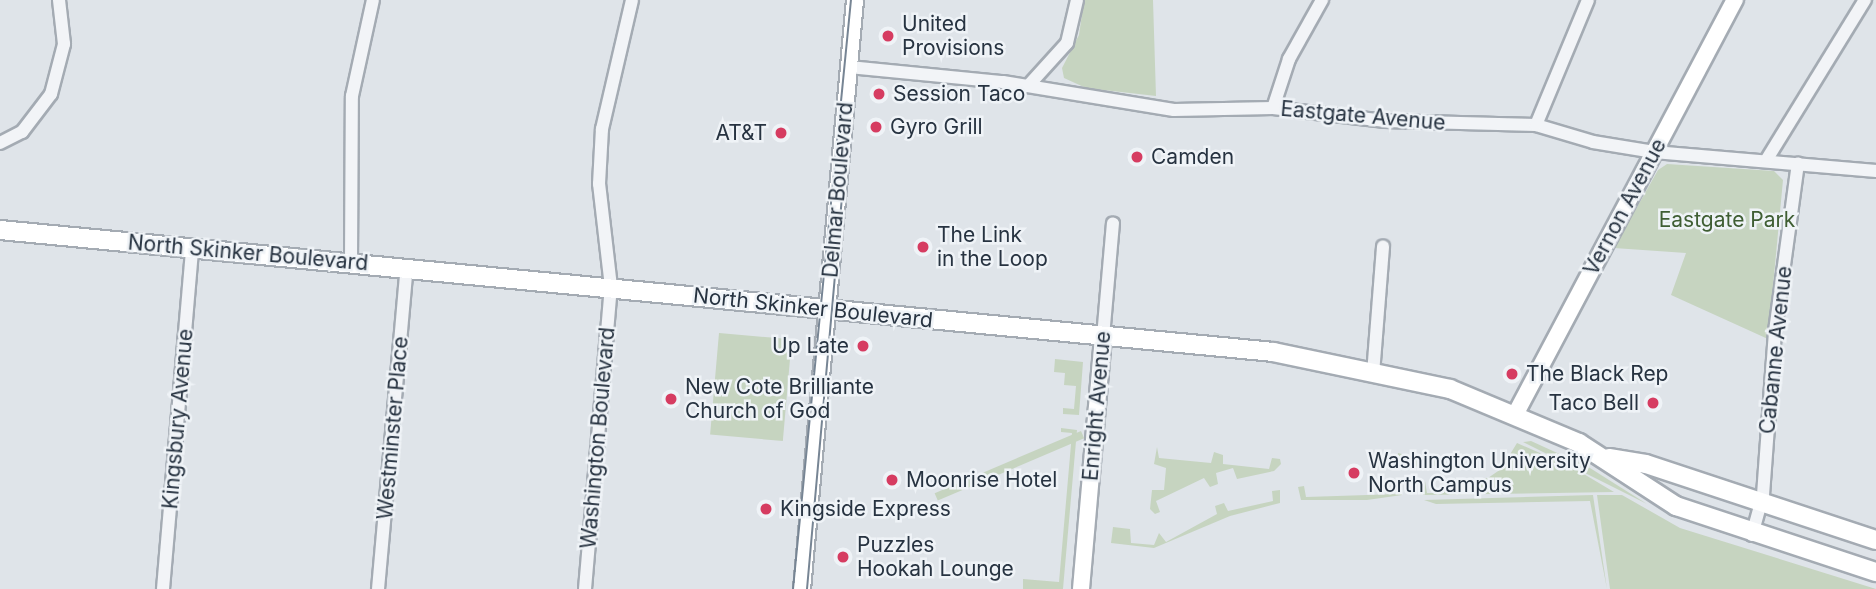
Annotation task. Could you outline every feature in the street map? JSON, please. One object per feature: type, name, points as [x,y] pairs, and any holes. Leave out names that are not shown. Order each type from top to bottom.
[{"type":"main road","name":"North Skinker Boulevard","points":[[0,230],[1273,352],[1450,388],[1609,458],[1646,464],[1761,505],[1876,540]]},
{"type":"main road","name":"North Skinker Boulevard","points":[[1609,458],[1636,484],[1676,506],[1752,534],[1876,572]]},
{"type":"street","points":[[0,143],[22,132],[51,94],[64,44],[59,0]]},
{"type":"street","points":[[351,262],[352,96],[373,0]]},
{"type":"street","name":"Washington Boulevard","points":[[585,589],[611,287],[599,184],[602,129],[632,0]]},
{"type":"street","name":"Delmar Boulevard","points":[[802,589],[855,0]]},
{"type":"street","points":[[1028,86],[1068,43],[1077,0]]},
{"type":"street","points":[[1273,108],[1289,59],[1322,0]]},
{"type":"street","points":[[1536,125],[1588,0]]},
{"type":"street","name":"Vernon Avenue","points":[[1515,415],[1735,0]]},
{"type":"street","points":[[1767,159],[1865,0]]},
{"type":"street","name":"Eastgate Avenue","points":[[849,66],[1028,86],[1174,110],[1273,108],[1397,121],[1536,125],[1654,152],[1767,159],[1876,171]]},
{"type":"street","name":"Cabanne Avenue","points":[[1752,534],[1761,505],[1775,331],[1798,164]]},
{"type":"street","name":"Enright Avenue","points":[[1081,589],[1113,223]]},
{"type":"street","points":[[1373,374],[1382,246]]},
{"type":"street","name":"Kingsbury Avenue","points":[[163,589],[192,248]]},
{"type":"street","name":"Westminster Place","points":[[378,589],[407,267]]},
{"type":"green space","points":[[1084,0],[1153,0],[1156,96],[1086,88],[1064,78],[1062,68],[1079,35]]},
{"type":"green space","name":"Eastgate Park","points":[[1667,164],[1774,171],[1783,180],[1768,339],[1671,295],[1686,253],[1614,248],[1658,170]]},
{"type":"green space","points":[[719,333],[792,339],[783,441],[710,435]]},
{"type":"green space","points":[[1055,359],[1083,362],[1079,415],[1063,414],[1063,408],[1074,409],[1076,386],[1064,385],[1065,373],[1054,372]]},
{"type":"green space","points":[[1061,428],[1077,430],[1063,589],[1023,589],[1023,579],[1059,582],[1072,433],[1061,432]]},
{"type":"green space","points":[[1081,431],[1084,438],[938,500],[935,493]]},
{"type":"green space","points":[[1531,441],[1590,468],[1647,504],[1523,442]]},
{"type":"green space","points":[[1517,443],[1572,467],[1614,492],[1423,495],[1425,481],[1427,493],[1444,493],[1445,483],[1453,483],[1454,493],[1471,493],[1472,481],[1488,478],[1501,469]]},
{"type":"green space","points":[[1157,447],[1159,458],[1211,463],[1214,452],[1223,455],[1223,464],[1269,469],[1272,458],[1280,459],[1281,464],[1274,471],[1237,479],[1233,468],[1216,473],[1218,484],[1210,487],[1204,478],[1156,501],[1160,512],[1155,514],[1150,509],[1152,490],[1164,490],[1166,468],[1154,464]]},
{"type":"green space","points":[[1398,453],[1432,462],[1436,453],[1440,466],[1397,467]]},
{"type":"green space","points":[[1402,482],[1402,495],[1367,500],[1301,500],[1298,487],[1304,486],[1306,497],[1398,494]]},
{"type":"green space","points":[[1280,490],[1280,503],[1230,516],[1154,548],[1111,543],[1113,527],[1130,529],[1131,543],[1154,545],[1159,533],[1166,542],[1217,514],[1215,506],[1224,503],[1228,511],[1273,501],[1272,491]]},
{"type":"green space","points":[[1593,495],[1607,589],[1590,501],[1436,504],[1424,500]]},
{"type":"green space","points":[[1597,495],[1622,495],[1680,528],[1876,589],[1610,589]]},
{"type":"tram line","points":[[793,589],[851,0]]},
{"type":"tram line","points":[[807,589],[843,185]]},
{"type":"place","name":"United Provisions","points":[[888,36]]},
{"type":"place","name":"Session Taco","points":[[879,94]]},
{"type":"place","name":"Gyro Grill","points":[[876,127]]},
{"type":"place","name":"AT&T","points":[[781,133]]},
{"type":"place","name":"Camden","points":[[1137,157]]},
{"type":"place","name":"The Link in the Loop","points":[[923,247]]},
{"type":"place","name":"Up Late","points":[[863,346]]},
{"type":"place","name":"The Black Rep","points":[[1512,374]]},
{"type":"place","name":"New Cote Brilliante Church of God","points":[[671,399]]},
{"type":"place","name":"Taco Bell","points":[[1653,403]]},
{"type":"place","name":"Washington University North Campus","points":[[1354,473]]},
{"type":"place","name":"Moonrise Hotel","points":[[892,480]]},
{"type":"place","name":"Kingside Express","points":[[766,509]]},
{"type":"place","name":"Puzzles Hookah Lounge","points":[[843,557]]}]
